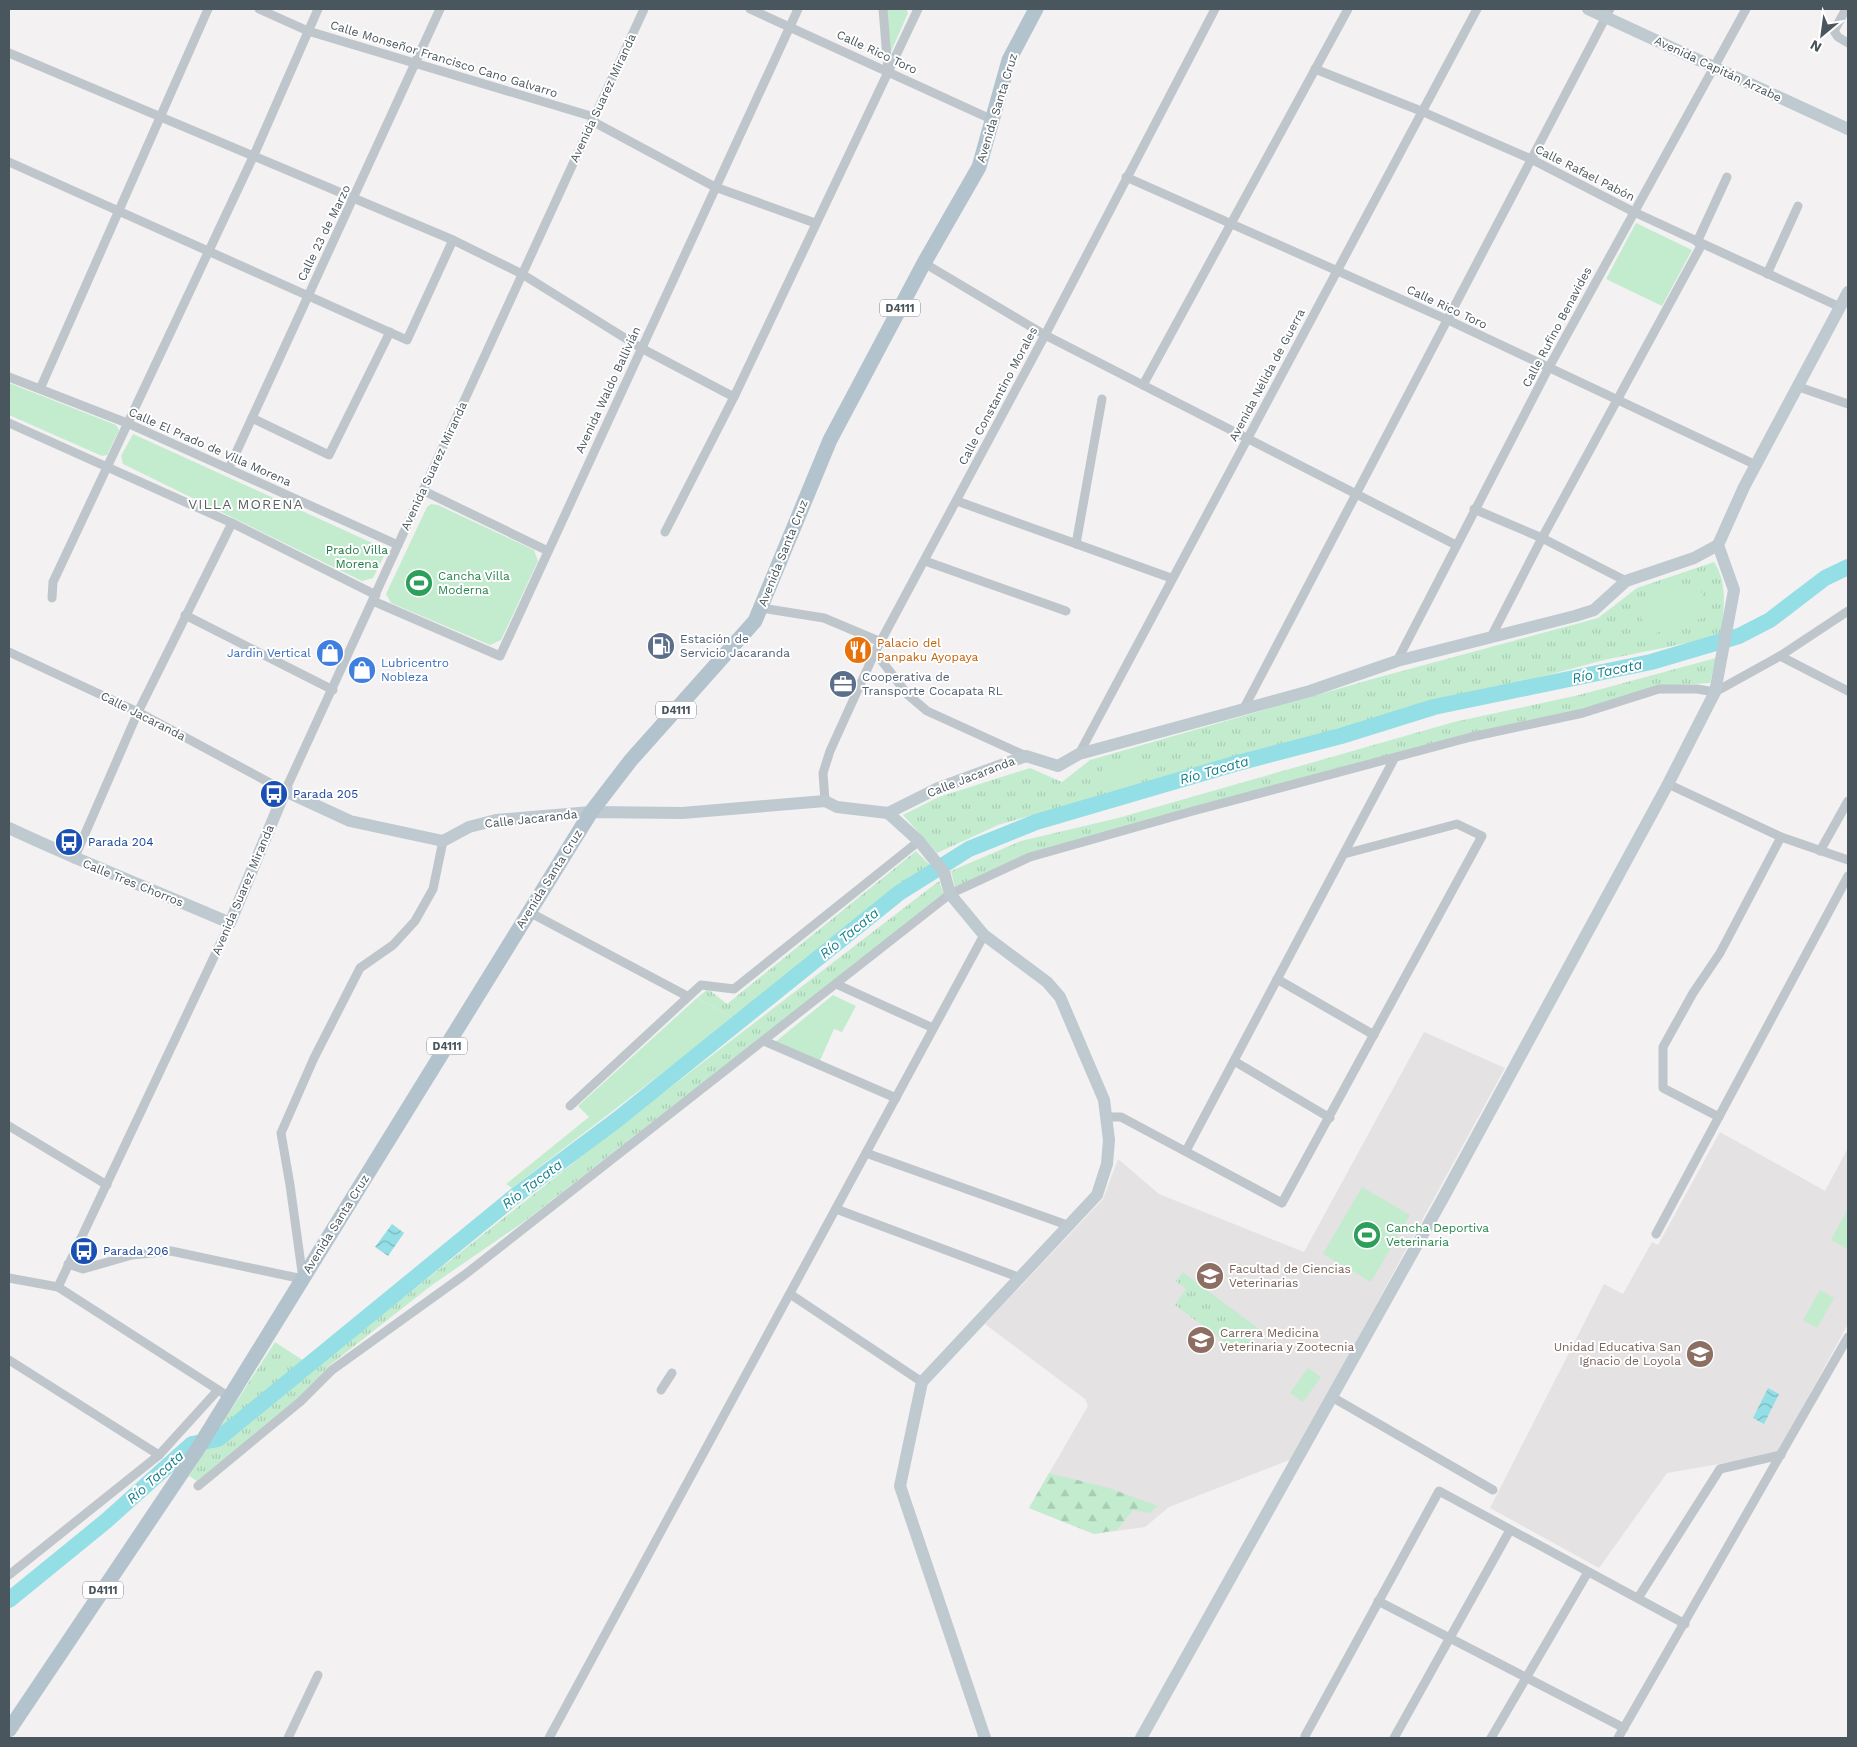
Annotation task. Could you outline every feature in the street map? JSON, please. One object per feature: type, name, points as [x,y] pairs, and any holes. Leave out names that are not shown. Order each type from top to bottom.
[{"type":"main road","name":"Avenida Santa Cruz","points":[[9,1730],[197,1450],[210,1429],[224,1394],[303,1278],[591,812],[631,760],[755,621],[830,440],[924,263],[979,167],[1009,60],[1036,9]]},
{"type":"street","points":[[40,389],[208,9]]},
{"type":"street","name":"Calle Monseñor Francisco Cano Galvarro","points":[[260,9],[308,31],[593,119],[715,187],[815,223]]},
{"type":"street","points":[[52,598],[53,582],[254,155],[318,9]]},
{"type":"street","name":"Calle 23 de Marzo","points":[[229,468],[307,296],[355,198],[440,9]]},
{"type":"street","name":"Avenida Suarez Miranda","points":[[58,1287],[230,923],[285,791],[644,9]]},
{"type":"street","name":"Calle Rico Toro","points":[[750,9],[993,120]]},
{"type":"street","name":"Avenida Waldo Ballivián","points":[[374,598],[500,656],[798,9]]},
{"type":"street","points":[[883,9],[888,71]]},
{"type":"street","points":[[665,532],[734,397],[916,9]]},
{"type":"street","name":"Calle Constantino Morales","points":[[824,801],[823,773],[830,751],[875,652],[1045,335],[1215,9]]},
{"type":"street","points":[[1143,385],[1348,9]]},
{"type":"street","name":"Avenida Nélida de Guerra","points":[[1079,754],[1171,578],[1338,271],[1421,110],[1477,9]]},
{"type":"street","name":"Avenida Capitán Arzabe","points":[[1588,9],[1608,13],[1713,68],[1848,128]]},
{"type":"street","name":"Calle Rufino Benavides","points":[[1397,661],[1548,369],[1746,9]]},
{"type":"street","points":[[1846,9],[1834,31],[1838,37],[1848,43]]},
{"type":"street","points":[[1243,710],[1608,13]]},
{"type":"street","points":[[9,53],[453,240],[522,274],[641,348],[734,397]]},
{"type":"street","name":"Calle Rafael Pabón","points":[[1315,69],[1421,110],[1531,158],[1634,212],[1840,307]]},
{"type":"street","points":[[9,162],[406,340],[453,240]]},
{"type":"street","name":"Calle Rico Toro","points":[[1126,177],[1448,320],[1548,369],[1756,465]]},
{"type":"street","points":[[1491,637],[1700,243],[1727,177]]},
{"type":"street","points":[[1767,274],[1798,206]]},
{"type":"street","points":[[924,263],[1045,335],[1456,545]]},
{"type":"street","points":[[875,652],[907,694],[926,711],[1026,756],[1058,766],[1079,754],[1310,691],[1397,661],[1594,610],[1626,581],[1694,558],[1718,545],[1756,465],[1848,292]]},
{"type":"street","points":[[252,418],[329,455],[390,332]]},
{"type":"street","name":"Calle El Prado de Villa Morena","points":[[9,377],[127,423],[398,544]]},
{"type":"street","points":[[1799,387],[1848,404]]},
{"type":"street","points":[[1076,544],[1102,399]]},
{"type":"street","points":[[9,423],[232,523],[374,598]]},
{"type":"street","points":[[424,491],[548,551]]},
{"type":"street","points":[[957,501],[1171,578]]},
{"type":"street","points":[[1474,509],[1542,538],[1626,581]]},
{"type":"street","points":[[74,859],[138,712],[232,523]]},
{"type":"street","points":[[1141,1738],[1332,1397],[1668,784],[1715,692],[1727,636],[1734,590],[1718,545]]},
{"type":"street","points":[[925,561],[1066,611]]},
{"type":"street","points":[[761,608],[824,618],[881,642]]},
{"type":"street","points":[[198,1486],[301,1400],[332,1370],[467,1273],[950,894],[1030,857],[1471,737],[1583,713],[1659,689],[1697,689],[1715,692],[1780,656],[1848,611]]},
{"type":"street","points":[[185,615],[333,690]]},
{"type":"street","name":"Calle Jacaranda","points":[[9,652],[138,712],[285,791],[350,821],[443,840],[469,827],[496,820],[591,812],[682,813],[824,801],[837,807],[888,813],[936,789],[1026,756]]},
{"type":"street","points":[[1780,656],[1848,691]]},
{"type":"street","points":[[1186,1151],[1394,759]]},
{"type":"street","points":[[1668,784],[1781,837],[1848,860]]},
{"type":"street","points":[[1820,851],[1848,801]]},
{"type":"street","points":[[888,813],[919,841],[941,867],[950,894],[984,935],[1047,982],[1060,997],[1104,1100],[1109,1140],[1107,1164],[1097,1195],[922,1382],[900,1486],[985,1738]]},
{"type":"street","points":[[1106,1117],[1121,1116],[1282,1203],[1482,836],[1456,824],[1344,854]]},
{"type":"street","name":"Calle Tres Chorros","points":[[9,828],[74,859],[127,878],[230,923]]},
{"type":"street","points":[[1719,1117],[1664,1088],[1663,1047],[1693,993],[1720,953],[1781,837]]},
{"type":"street","points":[[68,1264],[83,1269],[132,1255],[171,1251],[303,1278],[281,1133],[314,1058],[360,968],[393,945],[415,921],[433,889],[443,840]]},
{"type":"street","points":[[570,1106],[701,985],[734,989],[919,841]]},
{"type":"street","points":[[1656,1234],[1848,876]]},
{"type":"street","points":[[529,912],[687,996]]},
{"type":"street","points":[[549,1738],[984,935]]},
{"type":"street","points":[[1277,979],[1374,1035]]},
{"type":"street","points":[[836,984],[934,1028]]},
{"type":"street","points":[[764,1040],[896,1098]]},
{"type":"street","points":[[1234,1061],[1330,1118]]},
{"type":"street","points":[[9,1126],[107,1185]]},
{"type":"street","points":[[866,1153],[1067,1225]]},
{"type":"street","points":[[836,1209],[1018,1278]]},
{"type":"street","points":[[9,1278],[58,1287],[224,1394],[159,1455],[39,1548],[9,1575]]},
{"type":"street","points":[[790,1294],[922,1382]]},
{"type":"street","points":[[1618,1738],[1848,1337]]},
{"type":"street","points":[[9,1360],[159,1455]]},
{"type":"street","points":[[661,1390],[672,1373]]},
{"type":"street","points":[[1332,1397],[1493,1490]]},
{"type":"street","points":[[1638,1598],[1720,1469],[1781,1455]]},
{"type":"street","points":[[1305,1736],[1439,1491],[1685,1624]]},
{"type":"street","points":[[1394,1738],[1510,1530]]},
{"type":"street","points":[[1491,1738],[1588,1572]]},
{"type":"street","points":[[1378,1601],[1449,1640],[1624,1728]]},
{"type":"street","points":[[288,1738],[318,1675]]},
{"type":"shaded area","name":"Facultad de Ciencias Veterinarias","points":[[1424,1032],[1505,1068],[1292,1459],[1169,1507],[1145,1527],[1094,1534],[1029,1508],[1088,1406],[1085,1399],[985,1324],[1103,1199],[1118,1159],[1159,1194],[1304,1252]]},
{"type":"shaded area","name":"Unidad Educativa San Ignacio de Loyola","points":[[1720,1132],[1825,1191],[1848,1148],[1848,1324],[1777,1454],[1667,1473],[1599,1568],[1490,1508],[1604,1284],[1623,1294],[1652,1242],[1658,1245]]},
{"type":"green space","points":[[887,9],[906,9],[908,13],[890,54]]},
{"type":"green space","points":[[1636,223],[1692,250],[1662,306],[1606,279]]},
{"type":"green space","points":[[9,383],[116,425],[119,430],[107,455],[102,456],[9,415]]},
{"type":"green space","name":"Prado Villa Morena","points":[[133,434],[379,546],[384,556],[373,578],[362,581],[123,464],[121,456]]},
{"type":"green space","points":[[431,504],[438,505],[534,550],[538,561],[501,640],[490,645],[391,603],[386,594],[427,507]]},
{"type":"green space","points":[[1714,562],[1722,580],[1724,598],[1721,636],[1604,660],[1152,781],[998,825],[937,853],[903,815],[939,797],[1030,768],[1062,782],[1090,760],[1376,678],[1598,618],[1637,588]]},
{"type":"green space","points":[[1698,582],[1709,616],[1647,636],[1636,601]]},
{"type":"green space","points":[[1716,658],[1710,683],[1659,686],[1582,709],[1474,732],[1033,852],[955,888],[951,871],[1021,841],[1118,818],[1454,722],[1579,695]]},
{"type":"green space","points":[[1134,755],[1141,780],[1108,789],[1101,764]]},
{"type":"green space","points":[[916,851],[931,866],[857,918],[734,1018],[697,998],[708,989],[727,1004]]},
{"type":"green space","points":[[939,881],[944,895],[525,1221],[432,1285],[330,1365],[299,1397],[197,1481],[189,1476],[210,1443],[217,1445],[620,1126]]},
{"type":"green space","points":[[833,995],[856,1006],[842,1032],[834,1029],[818,1065],[774,1043]]},
{"type":"green space","points":[[697,998],[734,1018],[512,1188],[506,1184],[589,1117],[578,1106]]},
{"type":"green space","name":"Cancha Deportiva Veterinaria","points":[[1362,1187],[1410,1215],[1371,1282],[1323,1254]]},
{"type":"green space","points":[[1848,1208],[1848,1249],[1831,1240]]},
{"type":"green space","points":[[1183,1272],[1259,1329],[1241,1354],[1175,1305],[1186,1289],[1176,1281]]},
{"type":"green space","points":[[1820,1290],[1834,1298],[1817,1328],[1803,1320]]},
{"type":"green space","points":[[275,1342],[304,1361],[216,1433]]},
{"type":"green space","points":[[1308,1368],[1321,1377],[1303,1402],[1290,1393]]},
{"type":"green space","points":[[1049,1473],[1109,1488],[1158,1506],[1150,1513],[1133,1510],[1117,1530],[1094,1534],[1029,1508]]},
{"type":"water","points":[[392,1224],[404,1233],[388,1256],[375,1247]]},
{"type":"water","points":[[1768,1388],[1779,1394],[1764,1424],[1753,1418]]},
{"type":"waterway","name":"Río Tacata","points":[[9,1600],[106,1521],[192,1444],[218,1439],[515,1196],[618,1119],[899,893],[969,849],[1036,822],[1234,764],[1341,736],[1434,707],[1651,662],[1739,636],[1770,620],[1825,578],[1848,567]]},
{"type":"place","name":"Cancha Villa Moderna","points":[[419,583]]},
{"type":"place","name":"Estación de Servicio Jacaranda","points":[[661,646]]},
{"type":"place","name":"Palacio del Panpaku Ayopaya","points":[[858,650]]},
{"type":"place","name":"Jardin Vertical","points":[[330,653]]},
{"type":"place","name":"Lubricentro Nobleza","points":[[362,670]]},
{"type":"place","name":"Cooperativa de Transporte Cocapata RL","points":[[843,684]]},
{"type":"place","name":"Parada 205","points":[[274,794]]},
{"type":"place","name":"Parada 204","points":[[69,842]]},
{"type":"place","name":"Cancha Deportiva Veterinaria","points":[[1367,1235]]},
{"type":"place","name":"Parada 206","points":[[84,1251]]},
{"type":"place","name":"Facultad de Ciencias Veterinarias","points":[[1210,1276]]},
{"type":"place","name":"Carrera Medicina Veterinaria y Zootecnia","points":[[1201,1340]]},
{"type":"place","name":"Unidad Educativa San Ignacio de Loyola","points":[[1700,1354]]},
{"type":"district","name":"VILLA MORENA","points":[[246,504]]}]
